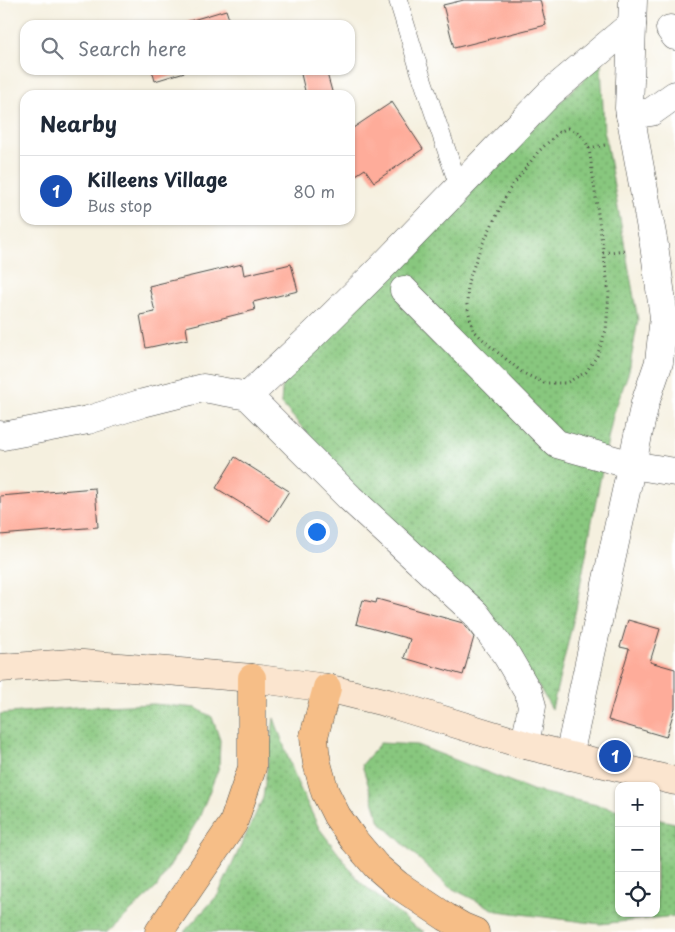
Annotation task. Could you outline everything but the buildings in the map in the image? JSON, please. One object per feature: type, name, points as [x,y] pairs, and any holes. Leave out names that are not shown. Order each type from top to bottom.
[{"type":"highway","points":[[159,932],[233,824],[252,768],[252,678]]},
{"type":"highway","points":[[326,688],[314,736],[315,750],[325,792],[337,816],[376,866],[398,885],[429,907],[475,932]]},
{"type":"street","points":[[248,396],[380,269],[550,93],[632,12]]},
{"type":"street","points":[[568,756],[645,403],[659,362],[664,317],[654,245],[629,108],[632,12]]},
{"type":"street","points":[[630,115],[651,112],[675,95]]},
{"type":"street","points":[[404,290],[557,444],[632,465],[675,472]]},
{"type":"street","points":[[0,436],[88,420],[143,403],[203,388],[248,396],[350,498],[476,614],[507,656],[528,692],[532,706],[525,744]]},
{"type":"street","points":[[0,668],[71,663],[252,678],[326,688],[388,703],[568,756],[675,781]]},
{"type":"lane","points":[[398,0],[459,187]]},
{"type":"path","points":[[568,128],[577,131],[584,138],[589,148],[609,292],[606,330],[597,356],[586,372],[566,383],[544,383],[524,373],[473,330],[466,305],[468,282],[480,249],[509,190],[538,152],[559,132],[568,128]]},
{"type":"green space","points":[[601,63],[604,130],[638,320],[629,371],[613,415],[576,609],[552,709],[539,687],[350,483],[281,403],[283,378],[440,216]]},
{"type":"green space","points":[[154,704],[196,708],[212,717],[220,740],[219,767],[199,818],[156,888],[108,932],[0,932],[0,714],[76,707]]},
{"type":"green space","points":[[274,718],[297,782],[319,828],[360,882],[415,927],[425,932],[184,932],[218,895],[263,798]]},
{"type":"green space","points":[[380,743],[417,745],[535,791],[615,809],[615,917],[660,917],[660,820],[675,823],[675,916],[600,924],[497,911],[449,887],[380,822],[362,765]]},
{"type":"place","name":"Killeens Village","points":[[615,756]]}]
